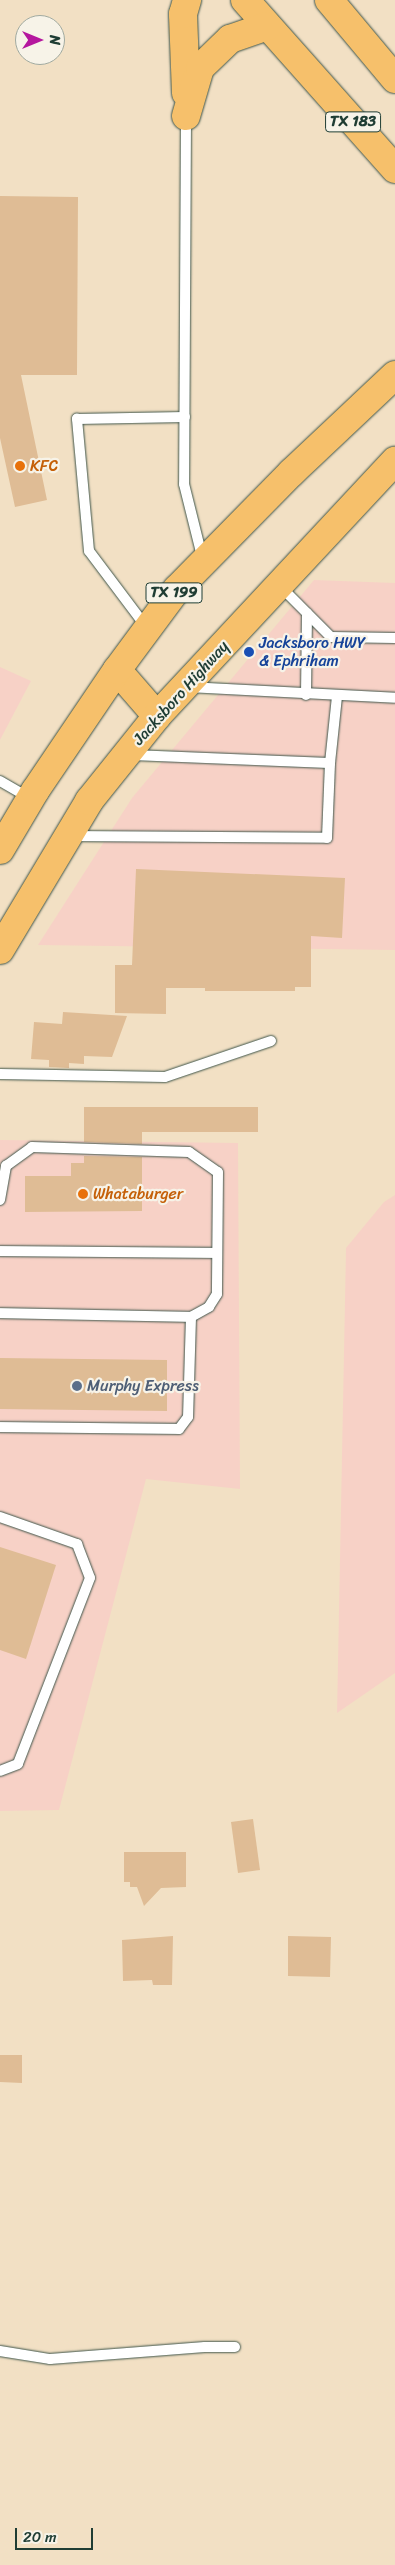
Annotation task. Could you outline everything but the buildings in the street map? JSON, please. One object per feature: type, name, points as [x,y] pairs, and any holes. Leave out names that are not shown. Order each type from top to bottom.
[{"type":"main road","points":[[186,116],[183,14],[187,0]]},
{"type":"main road","name":"TX 183","points":[[245,0],[395,170]]},
{"type":"main road","points":[[329,0],[395,79]]},
{"type":"main road","points":[[186,116],[200,68],[230,39],[267,26]]},
{"type":"main road","name":"TX 199","points":[[0,850],[30,799],[116,670],[177,590],[291,474],[395,375]]},
{"type":"main road","name":"Jacksboro Highway","points":[[0,950],[89,801],[157,716],[395,461]]},
{"type":"main road","points":[[366,491],[395,466]]},
{"type":"main road","points":[[116,670],[157,716]]},
{"type":"lane","points":[[186,116],[184,484],[204,562]]},
{"type":"lane","points":[[148,629],[89,551],[77,419],[185,417]]},
{"type":"lane","points":[[280,586],[331,637],[395,638]]},
{"type":"lane","points":[[306,695],[307,613]]},
{"type":"lane","points":[[185,687],[306,695],[395,698]]},
{"type":"lane","points":[[68,836],[327,838],[330,763],[337,696]]},
{"type":"lane","points":[[126,755],[330,763]]},
{"type":"lane","points":[[0,781],[30,799]]},
{"type":"lane","points":[[0,1074],[165,1077],[271,1041]]},
{"type":"lane","points":[[0,1200],[6,1166],[32,1147],[189,1152],[218,1172],[217,1294],[209,1307],[191,1317],[0,1313]]},
{"type":"lane","points":[[0,1251],[217,1253]]},
{"type":"lane","points":[[0,1427],[179,1429],[188,1417],[191,1317]]},
{"type":"lane","points":[[0,1518],[77,1544],[90,1578],[18,1764],[0,1771]]},
{"type":"lane","points":[[0,2351],[50,2359],[205,2347],[235,2347]]},
{"type":"shaded area","points":[[314,580],[395,583],[395,950],[38,945],[132,798]]},
{"type":"shaded area","points":[[0,667],[31,681],[0,740]]},
{"type":"shaded area","points":[[0,1140],[238,1143],[240,1489],[146,1479],[59,1810],[0,1811]]},
{"type":"shaded area","points":[[395,1195],[395,1673],[337,1713],[346,1248],[384,1202]]},
{"type":"place","name":"KFC","points":[[20,466]]},
{"type":"place","name":"Jacksboro HWY & Ephriham","points":[[249,652]]},
{"type":"place","name":"Whataburger","points":[[83,1194]]},
{"type":"place","name":"Murphy Express","points":[[77,1386]]}]
